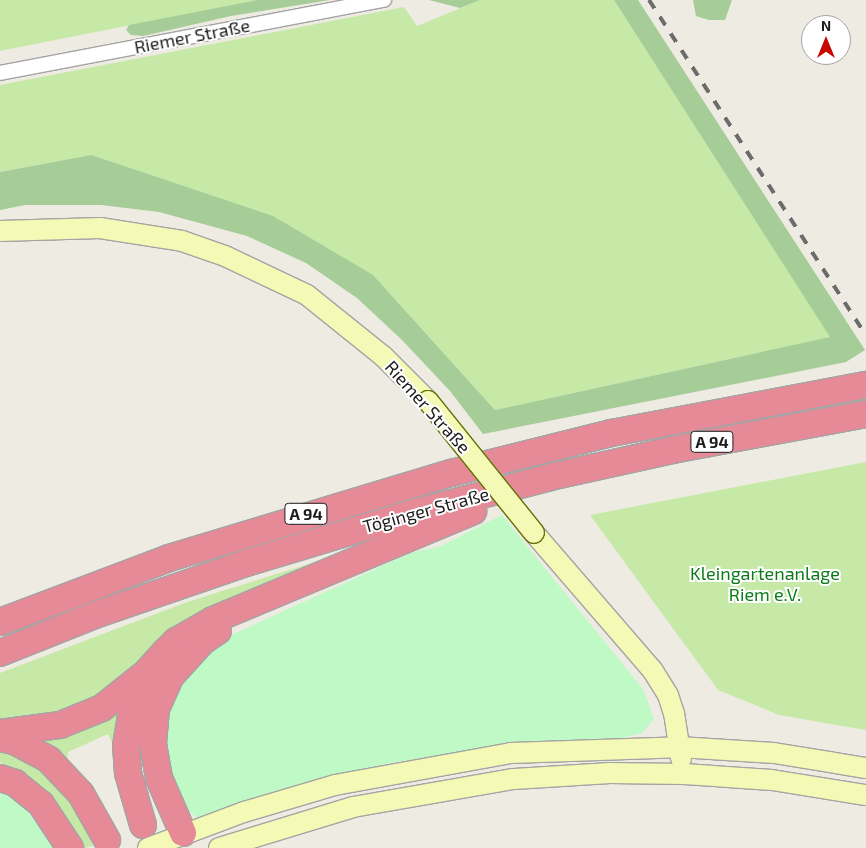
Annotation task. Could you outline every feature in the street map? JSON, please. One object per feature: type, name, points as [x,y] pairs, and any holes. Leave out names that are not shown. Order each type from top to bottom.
[{"type":"highway","name":"Töginger Straße","points":[[0,622],[178,555],[451,473],[611,433],[866,385]]},
{"type":"highway","name":"Töginger Straße","points":[[0,653],[95,615],[246,563],[416,512],[559,475],[866,414]]},
{"type":"highway","points":[[0,733],[60,725],[102,708],[145,674],[176,641],[243,607],[559,475]]},
{"type":"highway","points":[[0,609],[54,601]]},
{"type":"highway","points":[[186,841],[159,778],[153,743],[156,709],[171,676],[203,641],[224,627],[243,607]]},
{"type":"highway","points":[[145,674],[135,692],[126,746],[128,774],[146,837]]},
{"type":"highway","points":[[0,738],[14,741],[49,760],[81,794],[107,840]]},
{"type":"highway","points":[[0,778],[15,783],[41,804],[70,848]]},
{"type":"main road","name":"Riemer Straße","points":[[0,231],[100,228],[182,241],[225,256],[308,295],[377,351],[428,401],[534,533],[653,671],[668,695],[684,774]]},
{"type":"main road","points":[[146,837],[186,841],[335,784],[460,760],[559,749],[679,747],[774,753],[866,768]]},
{"type":"main road","points":[[219,848],[336,812],[466,785],[562,775],[684,774],[772,780],[866,795]]},
{"type":"street","name":"Riemer Straße","points":[[0,73],[384,0]]},
{"type":"green space","points":[[0,0],[257,0],[0,51]]},
{"type":"green space","points":[[257,0],[330,0],[231,16],[143,36],[131,35],[126,30],[129,25]]},
{"type":"green space","points":[[429,0],[480,0],[460,8]]},
{"type":"green space","points":[[480,0],[614,0],[831,337],[495,410],[373,275],[142,173],[91,155],[0,172],[0,85],[404,7],[417,26]]},
{"type":"green space","points":[[614,0],[638,0],[865,350],[846,362],[483,434],[450,391],[402,340],[357,298],[306,263],[247,236],[159,212],[101,205],[25,205],[0,210],[0,172],[91,155],[273,216],[373,275],[495,410],[830,337]]},
{"type":"green space","points":[[693,0],[732,0],[725,20],[709,20],[696,16]]},
{"type":"green space","name":"Kleingartenanlage Riem e.V.","points":[[866,462],[866,730],[779,715],[718,690],[590,515]]},
{"type":"green space","points":[[502,515],[643,689],[654,719],[642,733],[620,739],[589,739],[481,749],[390,763],[306,783],[197,818],[184,807],[171,784],[162,744],[164,720],[183,677],[218,641],[411,553],[441,546]]},
{"type":"green space","points":[[360,548],[179,627],[158,640],[137,668],[89,704],[58,717],[0,722],[0,673],[187,602]]},
{"type":"green space","points":[[126,697],[116,751],[108,734],[68,752],[67,761],[30,737]]},
{"type":"green space","points":[[0,747],[35,762],[77,808],[93,846],[84,848],[74,828],[34,783],[0,762]]},
{"type":"green space","points":[[0,787],[12,794],[58,848],[0,848]]},
{"type":"railway","points":[[649,0],[866,335]]}]
